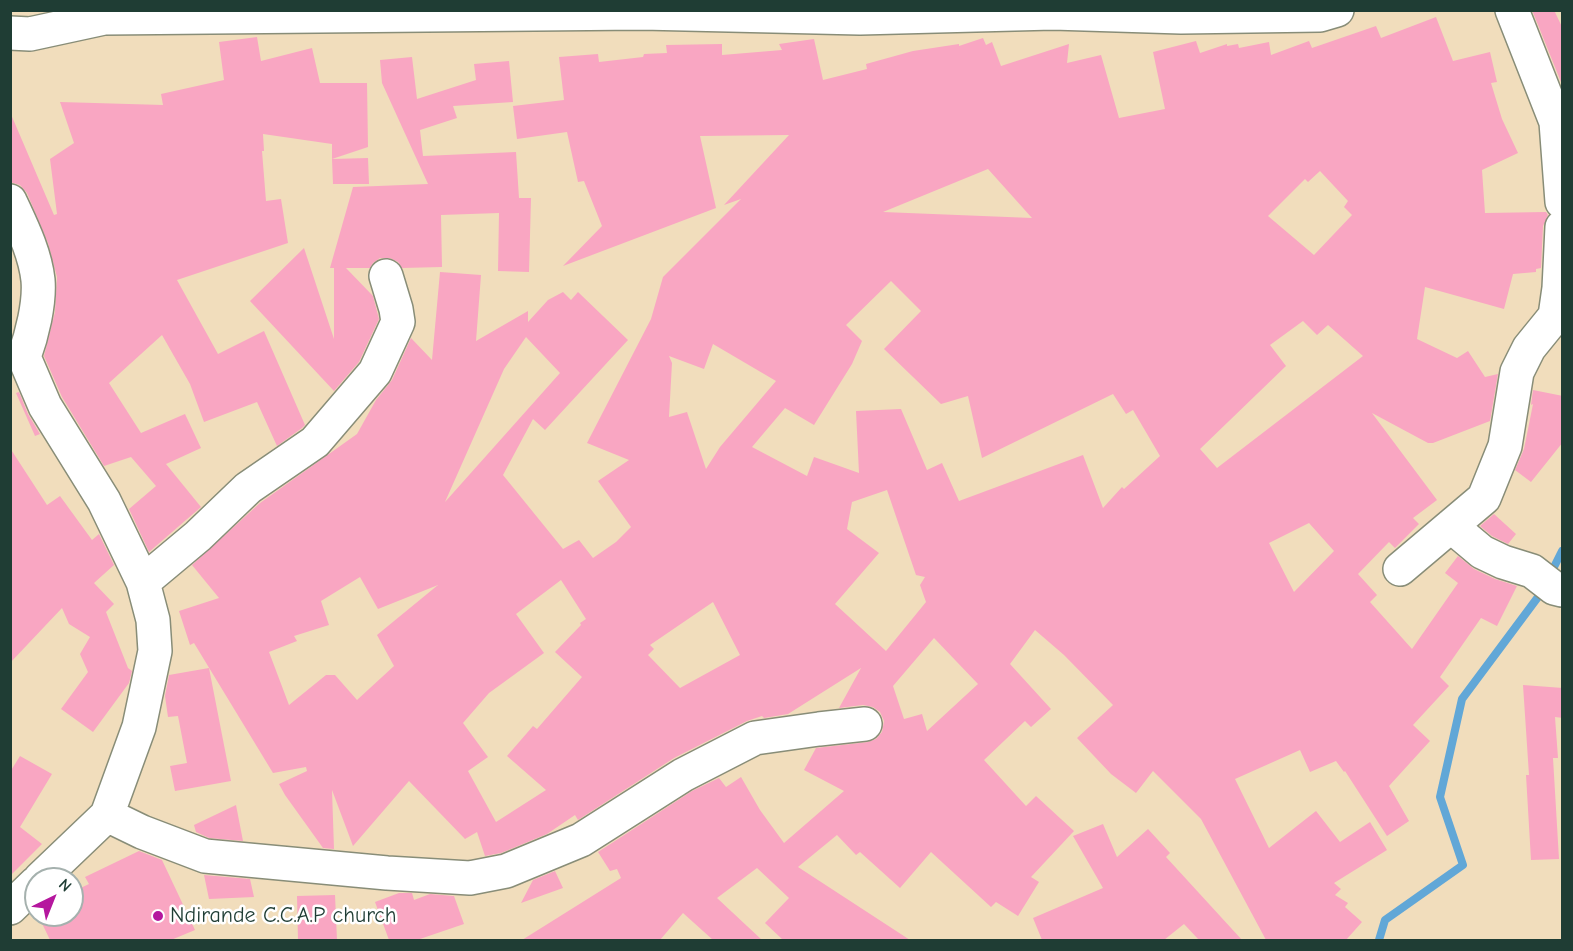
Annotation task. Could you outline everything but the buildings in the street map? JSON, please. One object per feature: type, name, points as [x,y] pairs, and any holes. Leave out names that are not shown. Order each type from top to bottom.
[{"type":"street","points":[[17,40],[104,18],[434,13],[1053,13],[1181,17],[1320,15],[1336,10]]},
{"type":"street","points":[[1512,10],[1559,121],[1563,202]]},
{"type":"street","points":[[10,201],[28,242],[38,280],[33,330],[24,357],[45,406],[104,501],[143,582],[153,620],[155,651],[139,727],[107,815],[53,867]]},
{"type":"street","points":[[1400,569],[1484,498],[1505,447],[1517,372],[1529,348],[1555,316],[1563,227]]},
{"type":"street","points":[[143,582],[198,536],[248,488],[315,442],[375,372],[398,322],[386,276]]},
{"type":"street","points":[[1451,526],[1482,552],[1503,562],[1532,571],[1554,588],[1563,590]]},
{"type":"street","points":[[107,815],[160,840],[206,856],[375,872],[470,878],[506,871],[581,840],[683,775],[754,738],[865,724]]},
{"type":"street","points":[[10,908],[24,895]]},
{"type":"waterway","points":[[1551,573],[1562,551]]},
{"type":"waterway","points":[[1379,940],[1385,920],[1463,865],[1440,797],[1462,699],[1544,589]]},
{"type":"place","name":"Ndirande C.C.A.P church","points":[[158,916]]}]
